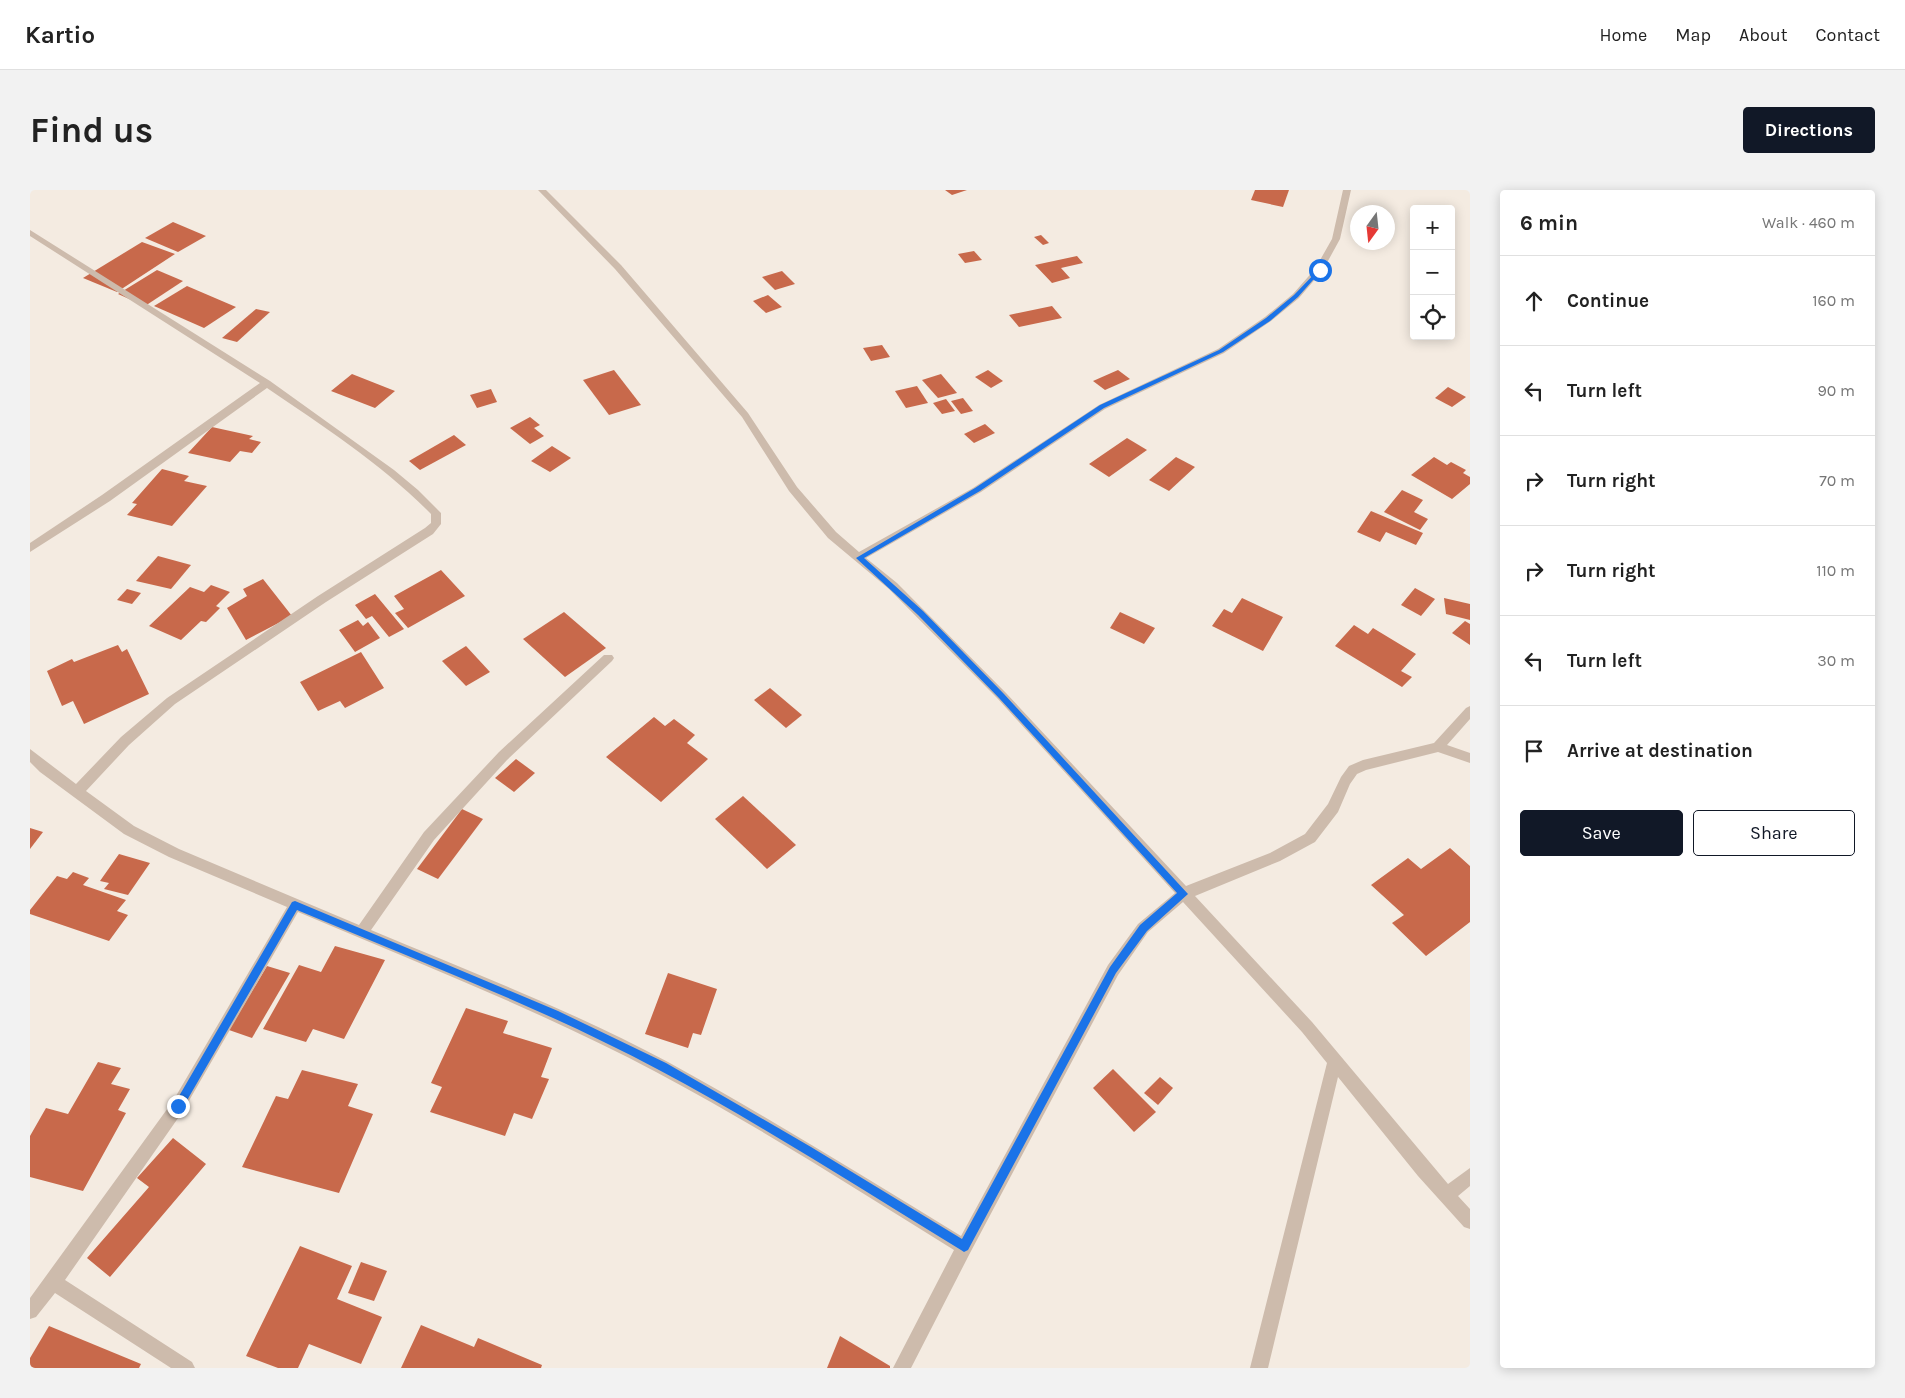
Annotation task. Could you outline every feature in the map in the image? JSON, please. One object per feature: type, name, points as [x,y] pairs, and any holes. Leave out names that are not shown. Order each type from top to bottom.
[{"type":"street","points":[[542,190],[618,267],[745,415],[793,489],[832,535],[921,613],[1002,696],[1307,1027],[1470,1221]]},
{"type":"street","points":[[859,558],[977,490],[1102,406],[1221,351],[1268,319],[1296,296],[1320,270],[1336,239],[1347,190]]},
{"type":"street","points":[[30,232],[267,383],[320,420],[422,498],[436,513],[436,524],[429,531],[322,599],[171,701],[125,741],[77,792]]},
{"type":"street","points":[[30,548],[106,498],[267,383]]},
{"type":"street","points":[[362,932],[429,836],[503,756],[608,658]]},
{"type":"street","points":[[1438,748],[1470,711]]},
{"type":"street","points":[[902,1368],[964,1247],[1113,970],[1144,928],[1183,894],[1275,856],[1310,838],[1333,808],[1345,780],[1353,770],[1363,765],[1438,748],[1470,758]]},
{"type":"street","points":[[30,754],[44,768],[129,830],[174,853],[555,1014],[662,1067],[808,1151],[964,1247]]},
{"type":"street","points":[[30,1311],[53,1282],[178,1106],[295,905]]},
{"type":"street","points":[[1259,1368],[1335,1061]]},
{"type":"street","points":[[1447,1195],[1470,1176]]},
{"type":"street","points":[[53,1282],[186,1368]]},
{"type":"building","points":[[945,190],[967,190],[952,195]]},
{"type":"building","points":[[1255,190],[1289,190],[1283,207],[1251,200]]},
{"type":"building","points":[[173,222],[206,236],[178,252],[145,238]]},
{"type":"building","points":[[1041,235],[1049,243],[1043,245],[1034,237]]},
{"type":"building","points":[[142,242],[175,254],[117,292],[83,278]]},
{"type":"building","points":[[974,251],[982,260],[965,263],[958,254]]},
{"type":"building","points":[[1077,256],[1083,263],[1061,268],[1070,278],[1052,283],[1035,265]]},
{"type":"building","points":[[157,270],[183,281],[145,306],[118,294]]},
{"type":"building","points":[[782,271],[795,284],[775,290],[762,277]]},
{"type":"building","points":[[187,286],[236,307],[204,328],[154,306]]},
{"type":"building","points":[[768,295],[782,307],[766,313],[753,301]]},
{"type":"building","points":[[1052,306],[1062,318],[1019,327],[1009,315]]},
{"type":"building","points":[[256,309],[270,312],[237,342],[222,338]]},
{"type":"building","points":[[882,345],[890,357],[871,361],[863,348]]},
{"type":"building","points":[[614,370],[641,405],[609,415],[583,380]]},
{"type":"building","points":[[988,370],[1003,381],[991,388],[975,377]]},
{"type":"building","points":[[1118,370],[1130,379],[1105,390],[1093,381]]},
{"type":"building","points":[[352,374],[395,391],[375,408],[331,391]]},
{"type":"building","points":[[941,374],[957,393],[938,398],[922,380]]},
{"type":"building","points":[[917,386],[928,403],[906,408],[895,391]]},
{"type":"building","points":[[1448,387],[1466,397],[1452,407],[1435,398]]},
{"type":"building","points":[[491,389],[497,402],[477,408],[470,395]]},
{"type":"building","points":[[963,398],[973,411],[961,414],[951,401]]},
{"type":"building","points":[[946,399],[955,411],[942,414],[933,403]]},
{"type":"building","points":[[530,417],[540,425],[534,428],[544,436],[530,444],[510,428]]},
{"type":"building","points":[[985,424],[995,433],[974,443],[964,434]]},
{"type":"building","points":[[212,427],[253,436],[249,439],[261,442],[252,453],[240,451],[230,462],[188,453]]},
{"type":"building","points":[[454,435],[466,445],[420,470],[409,461]]},
{"type":"building","points":[[1127,438],[1147,450],[1109,477],[1089,464]]},
{"type":"building","points":[[552,446],[571,458],[550,472],[531,461]]},
{"type":"building","points":[[1176,457],[1195,467],[1169,491],[1149,480]]},
{"type":"building","points":[[1434,457],[1447,465],[1451,462],[1466,470],[1463,473],[1470,477],[1470,484],[1452,499],[1411,475]]},
{"type":"building","points":[[162,469],[189,476],[184,481],[207,486],[172,526],[127,515],[137,504],[132,503]]},
{"type":"building","points":[[1402,490],[1423,500],[1414,512],[1428,519],[1420,530],[1384,512]]},
{"type":"building","points":[[1371,511],[1423,533],[1416,545],[1386,532],[1380,542],[1357,532]]},
{"type":"building","points":[[158,556],[191,565],[171,589],[136,581]]},
{"type":"building","points":[[441,570],[465,596],[408,628],[395,613],[404,609],[394,596]]},
{"type":"building","points":[[263,579],[292,616],[246,640],[227,608],[247,596],[243,589]]},
{"type":"building","points":[[211,585],[230,592],[216,606],[220,608],[206,622],[201,621],[181,640],[149,626],[190,587],[204,592]]},
{"type":"building","points":[[1415,588],[1435,599],[1421,616],[1401,605]]},
{"type":"building","points":[[127,589],[141,593],[132,604],[117,600]]},
{"type":"building","points":[[375,594],[404,629],[389,637],[372,616],[366,619],[355,605]]},
{"type":"building","points":[[1242,598],[1283,617],[1263,651],[1212,626],[1224,609],[1232,613]]},
{"type":"building","points":[[1444,598],[1470,604],[1470,620],[1446,614]]},
{"type":"building","points":[[564,612],[606,648],[565,677],[523,639]]},
{"type":"building","points":[[1120,612],[1155,628],[1144,644],[1110,628]]},
{"type":"building","points":[[358,620],[363,626],[368,622],[380,638],[355,652],[339,630]]},
{"type":"building","points":[[1465,621],[1470,624],[1470,645],[1452,633]]},
{"type":"building","points":[[1354,625],[1368,634],[1373,628],[1416,654],[1401,671],[1412,677],[1402,687],[1335,646]]},
{"type":"building","points":[[118,645],[122,652],[127,649],[149,694],[84,724],[73,701],[62,706],[47,671],[72,659],[74,662]]},
{"type":"building","points":[[466,646],[490,672],[466,686],[442,661]]},
{"type":"building","points":[[361,652],[384,688],[345,708],[340,701],[318,711],[300,682]]},
{"type":"building","points":[[770,688],[802,715],[786,728],[754,700]]},
{"type":"building","points":[[654,717],[665,726],[674,719],[695,735],[687,743],[708,759],[661,802],[606,757]]},
{"type":"building","points":[[516,759],[535,773],[514,792],[495,778]]},
{"type":"building","points":[[743,796],[796,845],[767,869],[715,819]]},
{"type":"building","points":[[462,809],[483,819],[438,879],[417,869]]},
{"type":"building","points":[[30,828],[43,832],[30,849]]},
{"type":"building","points":[[1450,848],[1470,866],[1470,922],[1426,956],[1392,923],[1404,915],[1371,885],[1408,858],[1421,869]]},
{"type":"building","points":[[119,854],[150,863],[128,895],[104,889],[109,883],[100,881]]},
{"type":"building","points":[[73,872],[89,878],[83,885],[126,900],[117,911],[128,915],[109,941],[30,914],[30,910],[57,876],[67,879]]},
{"type":"building","points":[[335,946],[385,960],[344,1039],[313,1029],[306,1042],[263,1029],[299,965],[321,972]]},
{"type":"building","points":[[267,966],[290,973],[252,1038],[229,1030]]},
{"type":"building","points":[[668,973],[717,989],[701,1035],[693,1033],[688,1048],[645,1034]]},
{"type":"building","points":[[466,1008],[508,1021],[503,1033],[552,1048],[541,1077],[549,1079],[532,1119],[514,1113],[505,1136],[430,1112],[442,1087],[431,1083]]},
{"type":"building","points":[[98,1062],[121,1068],[111,1084],[130,1089],[118,1110],[126,1113],[83,1191],[30,1177],[30,1136],[46,1108],[68,1114]]},
{"type":"building","points":[[1113,1069],[1156,1112],[1134,1132],[1093,1088]]},
{"type":"building","points":[[302,1070],[358,1084],[348,1106],[373,1114],[339,1193],[242,1167],[276,1096],[288,1099]]},
{"type":"building","points":[[1160,1077],[1173,1088],[1158,1105],[1144,1093]]},
{"type":"building","points":[[173,1138],[206,1164],[110,1277],[87,1258],[149,1187],[137,1178]]},
{"type":"building","points":[[300,1246],[352,1266],[337,1299],[382,1317],[361,1364],[309,1344],[298,1368],[278,1368],[246,1356]]},
{"type":"building","points":[[361,1262],[387,1271],[374,1301],[348,1293]]},
{"type":"building","points":[[421,1325],[474,1347],[478,1338],[542,1365],[541,1368],[401,1368]]},
{"type":"building","points":[[49,1326],[141,1364],[139,1368],[30,1368],[30,1358]]},
{"type":"building","points":[[840,1336],[890,1366],[890,1368],[827,1368]]},
{"type":"route","points":[[178,1106],[295,905],[555,1014],[662,1067],[808,1151],[964,1247],[1113,970],[1144,928],[1183,894],[1002,696],[921,613],[893,586],[859,558],[977,490],[1102,406],[1221,351],[1268,319],[1296,296],[1320,270]]}]
